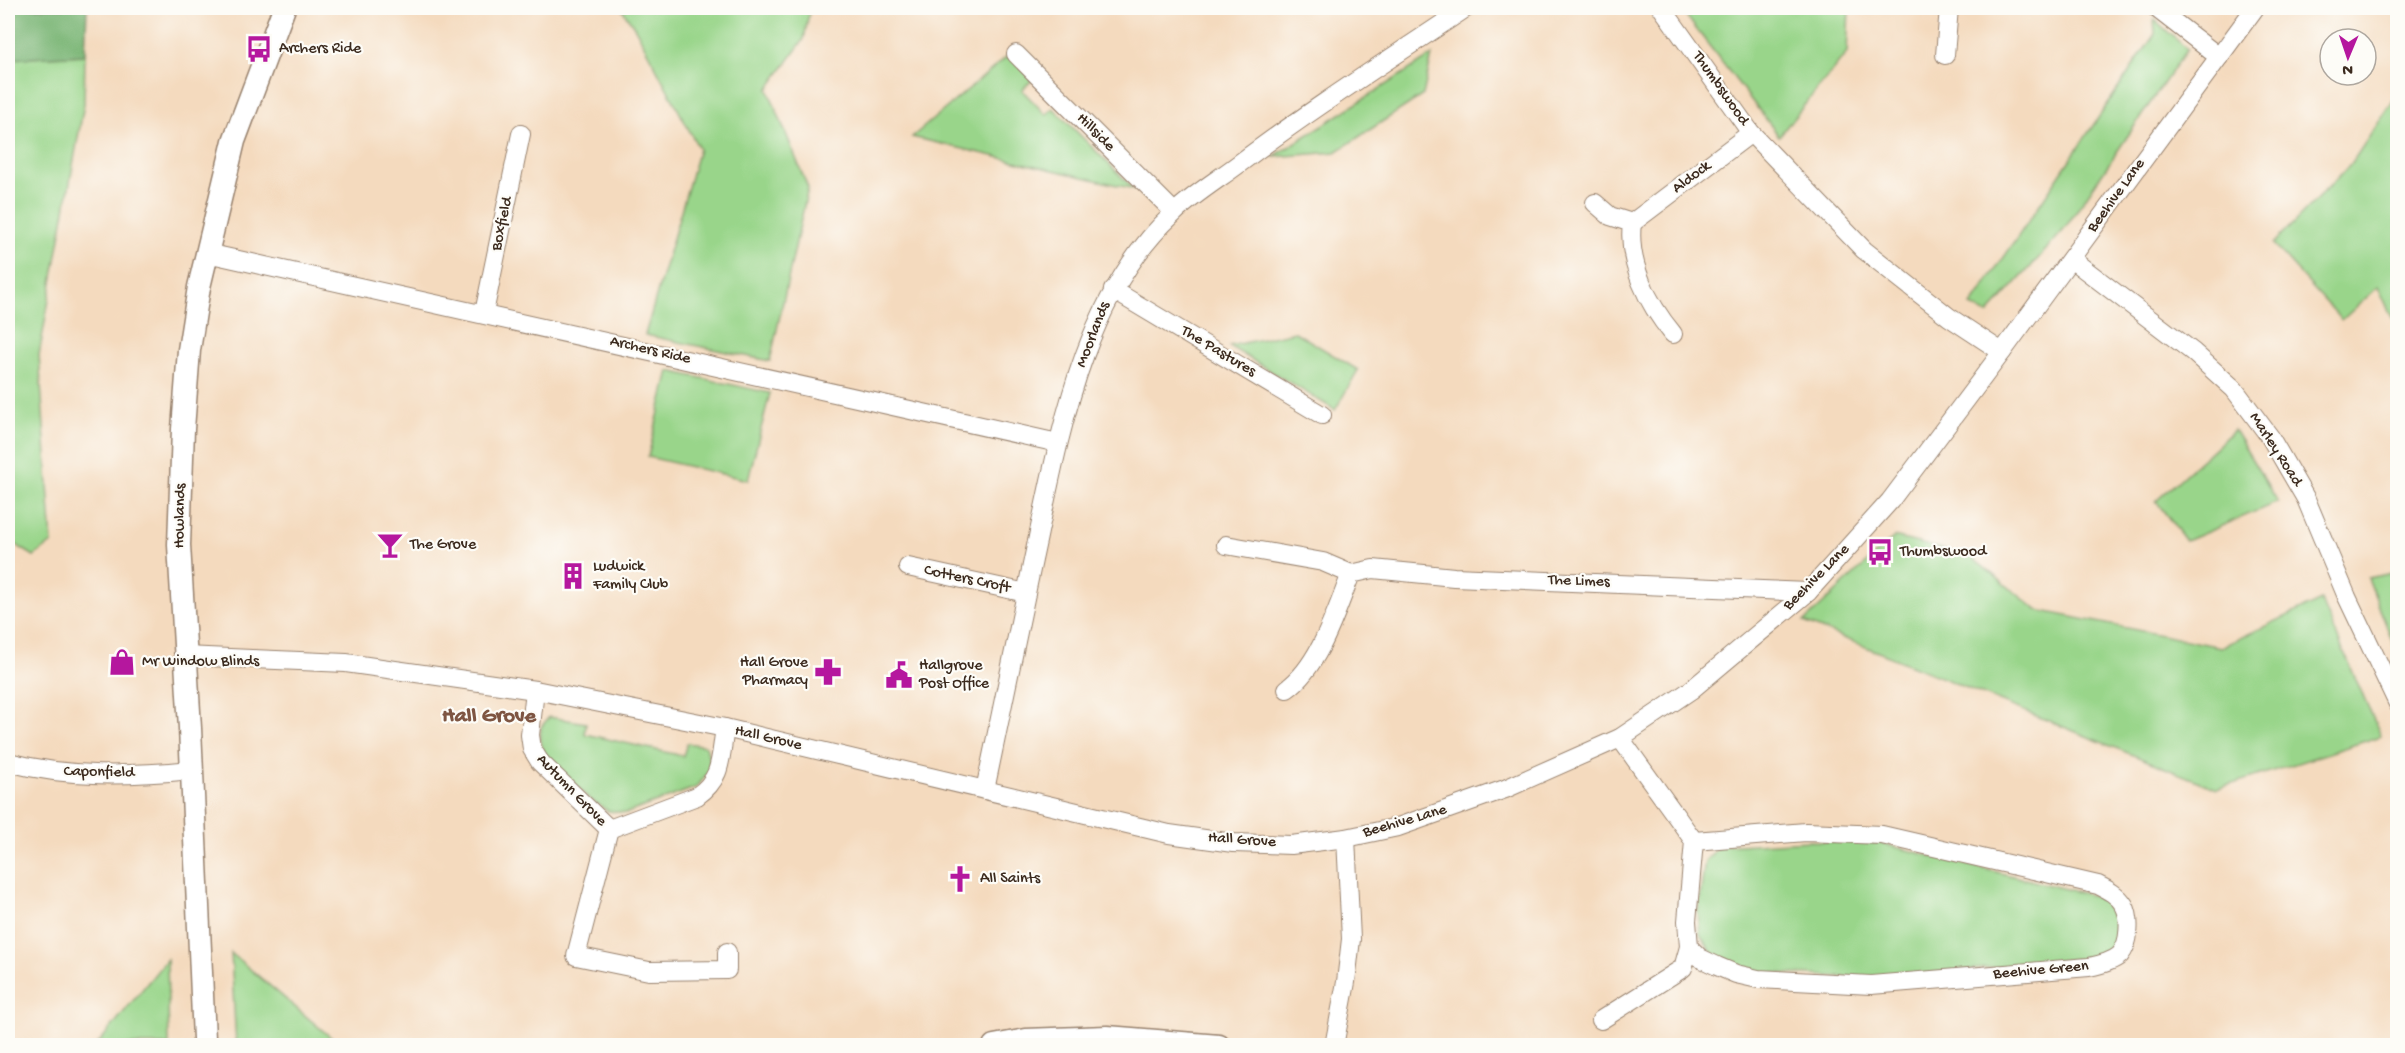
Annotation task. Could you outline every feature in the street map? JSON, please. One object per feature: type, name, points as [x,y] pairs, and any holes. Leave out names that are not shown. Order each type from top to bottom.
[{"type":"street","name":"Howlands","points":[[204,1043],[179,545],[183,429],[189,350],[199,287],[234,141],[284,8]]},
{"type":"street","name":"Moorlands","points":[[985,790],[1058,443],[1083,361],[1101,313],[1113,290],[1152,237],[1174,213],[1286,129],[1466,8]]},
{"type":"street","name":"Thumbswood","points":[[1662,8],[1751,133],[1864,250],[1950,317],[2002,352]]},
{"type":"street","points":[[1945,55],[1949,8]]},
{"type":"street","points":[[2156,8],[2219,57]]},
{"type":"street","name":"Beehive Lane","points":[[1334,1046],[1346,982],[1351,939],[1346,838],[1398,827],[1494,793],[1620,738],[1691,690],[1808,592],[1890,501],[2255,8]]},
{"type":"street","name":"Hillside","points":[[1016,54],[1174,213]]},
{"type":"street","name":"Aldock","points":[[1632,222],[1751,133]]},
{"type":"street","name":"Boxfield","points":[[484,313],[521,134]]},
{"type":"street","points":[[1595,203],[1610,216],[1632,222],[1630,236],[1633,258],[1655,312],[1673,334]]},
{"type":"street","name":"Archers Ride","points":[[207,253],[484,313],[1058,443]]},
{"type":"street","name":"Marley Road","points":[[2071,259],[2193,352],[2218,374],[2234,389],[2270,437],[2306,499],[2347,597],[2397,704]]},
{"type":"street","name":"The Pastures","points":[[1113,290],[1322,415]]},
{"type":"street","points":[[1226,545],[1323,562],[1351,574],[1322,645],[1297,682],[1287,688]]},
{"type":"street","name":"Cotters Croft","points":[[908,567],[1026,593]]},
{"type":"street","name":"The Limes","points":[[1351,574],[1373,569],[1454,577],[1808,592]]},
{"type":"street","name":"Hall Grove","points":[[185,656],[346,663],[535,690],[725,728],[1169,834],[1233,843],[1291,845],[1346,838]]},
{"type":"street","name":"Autumn Grove","points":[[535,690],[530,735],[532,749],[540,762],[609,830],[697,796],[710,787],[717,775],[725,728]]},
{"type":"street","points":[[1601,1020],[1683,968],[1689,947],[1687,921],[1694,842],[1620,738]]},
{"type":"street","name":"Caponfield","points":[[8,762],[35,770],[88,775],[192,770]]},
{"type":"street","points":[[609,830],[576,956],[649,971],[727,970],[727,952]]},
{"type":"street","name":"Beehive Green","points":[[1689,947],[1700,958],[1717,966],[1736,974],[1758,979],[1871,985],[2090,967],[2105,963],[2120,954],[2128,939],[2128,922],[2124,906],[2113,893],[2098,885],[1893,838],[1806,832],[1694,842]]},
{"type":"street","points":[[994,1046],[1026,1040],[1107,1037],[1219,1046]]},
{"type":"green space","points":[[8,8],[87,8],[85,55],[8,59]]},
{"type":"green space","points":[[621,8],[810,8],[804,39],[768,89],[808,188],[770,361],[645,335],[699,149],[635,28]]},
{"type":"green space","points":[[1680,8],[1849,8],[1847,53],[1779,136]]},
{"type":"green space","points":[[2154,19],[2187,49],[2063,231],[1988,314],[1971,306],[2155,34]]},
{"type":"green space","points":[[1010,54],[1033,79],[1022,90],[1046,115],[1053,108],[1134,189],[912,137]]},
{"type":"green space","points":[[85,55],[84,104],[39,355],[52,543],[34,556],[8,540],[8,59]]},
{"type":"green space","points":[[1432,55],[1423,95],[1336,152],[1273,157]]},
{"type":"green space","points":[[2397,95],[2397,328],[2378,287],[2342,320],[2273,244],[2351,164]]},
{"type":"green space","points":[[1295,332],[1358,370],[1335,410],[1229,346]]},
{"type":"green space","points":[[669,371],[770,393],[748,480],[648,457]]},
{"type":"green space","points":[[2234,430],[2278,502],[2186,541],[2156,501]]},
{"type":"green space","points":[[1894,537],[1970,556],[2037,610],[2221,647],[2321,600],[2381,736],[2217,789],[1804,622]]},
{"type":"green space","points":[[2398,572],[2397,653],[2368,578]]},
{"type":"green space","points":[[549,717],[586,723],[585,734],[683,756],[687,743],[706,746],[710,763],[709,771],[697,787],[627,813],[608,811],[588,798],[544,752],[540,739],[541,727]]},
{"type":"green space","points":[[1809,841],[1879,843],[2099,897],[2108,901],[2117,913],[2120,928],[2117,942],[2105,953],[2078,959],[1877,979],[1758,972],[1729,965],[1713,954],[1700,935],[1698,912],[1705,861],[1719,846]]},
{"type":"green space","points":[[231,953],[340,1045],[236,1045]]},
{"type":"green space","points":[[167,959],[169,1045],[97,1045]]},
{"type":"place","name":"Archers Ride","points":[[259,49]]},
{"type":"place","name":"The Grove","points":[[390,545]]},
{"type":"place","name":"Thumbswood","points":[[1880,552]]},
{"type":"place","name":"Ludwick Family Club","points":[[573,576]]},
{"type":"place","name":"Mr Window Blinds","points":[[122,662]]},
{"type":"place","name":"Hall Grove Pharmacy","points":[[828,672]]},
{"type":"place","name":"Hallgrove Post Office","points":[[899,675]]},
{"type":"place","name":"All Saints","points":[[960,879]]},
{"type":"district","name":"Hall Grove","points":[[489,717]]}]
